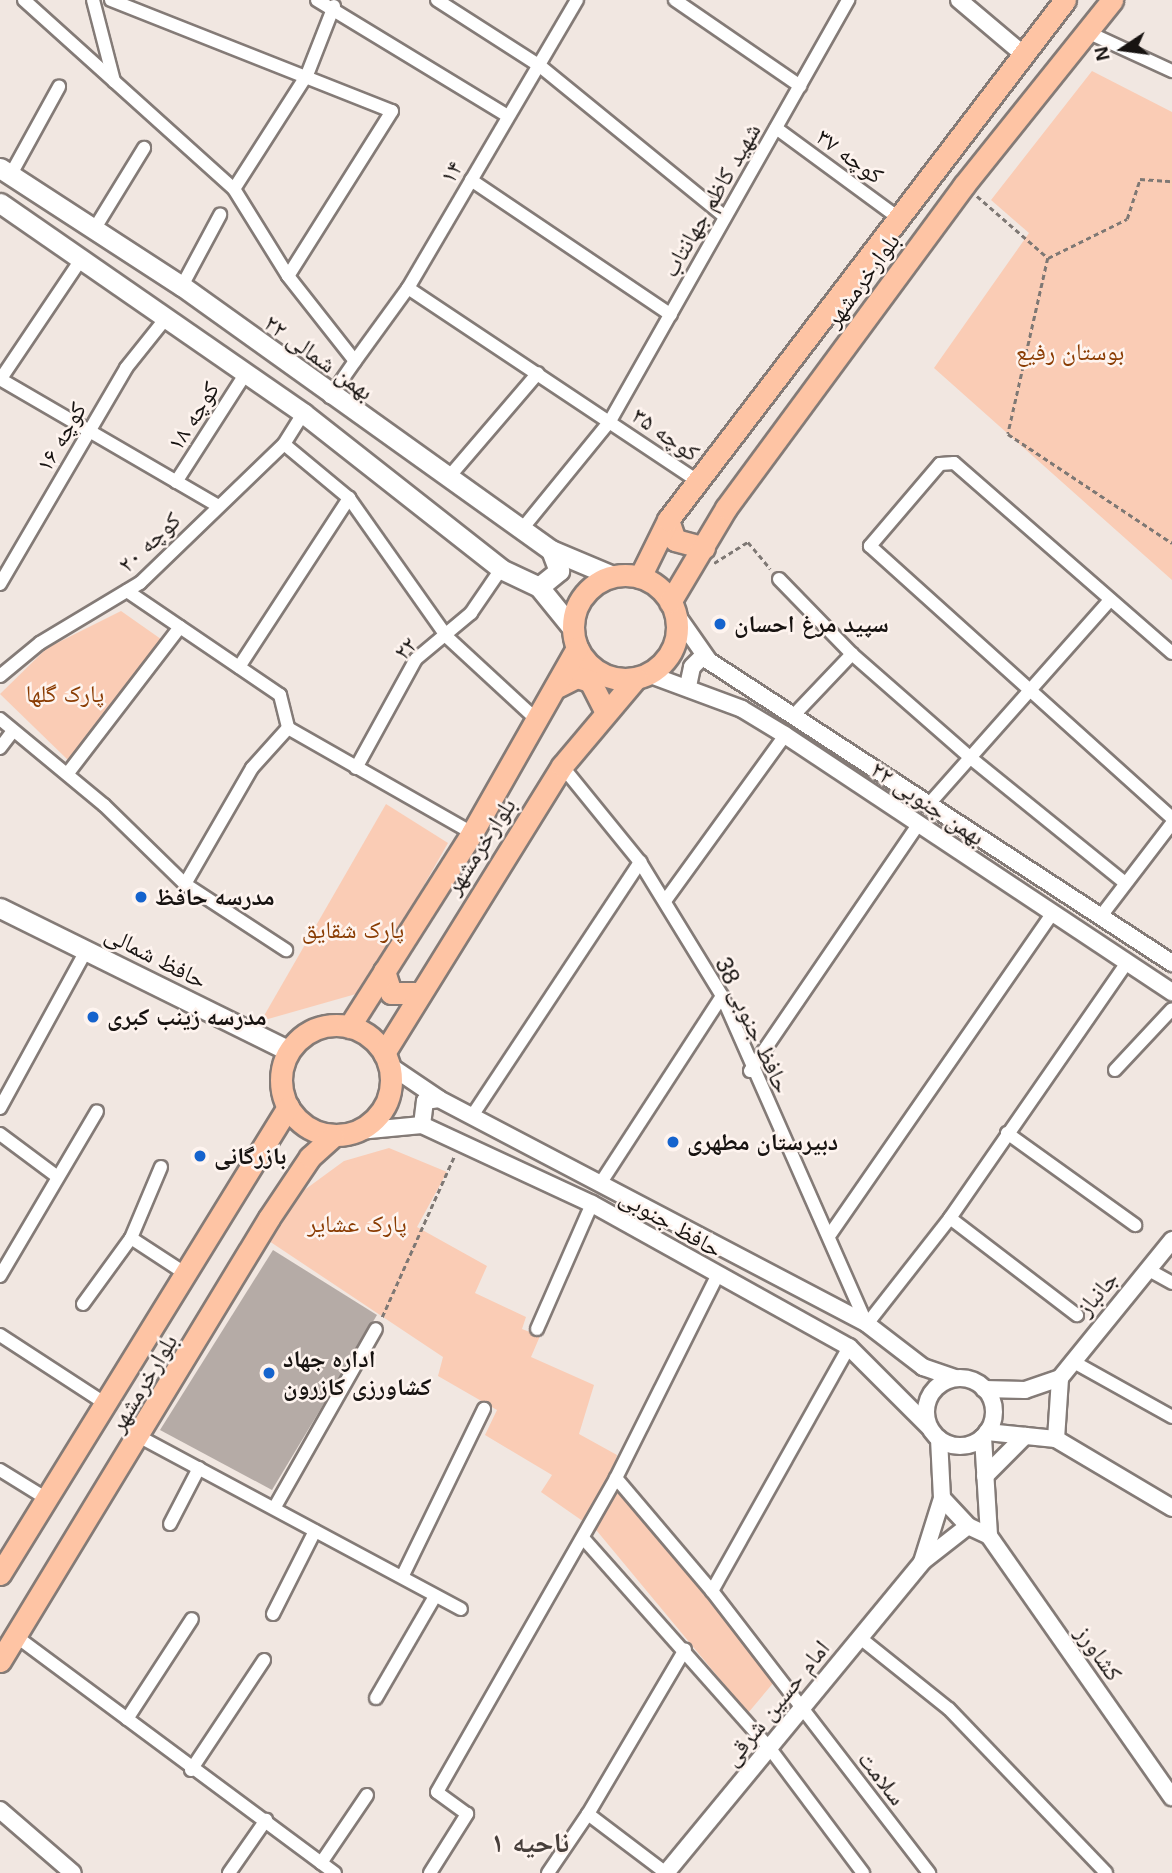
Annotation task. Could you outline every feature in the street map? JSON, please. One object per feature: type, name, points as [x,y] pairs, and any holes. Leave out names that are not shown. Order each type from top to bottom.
[{"type":"main road","name":"بلوارخرمشهر","points":[[639,577],[668,520],[1066,0]]},
{"type":"main road","name":"بلوارخرمشهر","points":[[672,607],[726,508],[964,185],[1112,0]]},
{"type":"main road","name":"۲۲ بهمن شمالی","points":[[5,172],[182,286],[330,397],[551,550],[613,576]]},
{"type":"main road","points":[[0,203],[303,413],[501,569],[539,587],[597,671],[642,676],[672,650],[672,607],[639,577],[613,576],[581,599],[575,639]]},
{"type":"main road","points":[[668,520],[675,540],[701,553]]},
{"type":"main road","points":[[539,587],[559,571],[551,550]]},
{"type":"main road","name":"بلوارخرمشهر","points":[[349,1027],[472,833],[559,686],[575,639]]},
{"type":"main road","name":"بلوارخرمشهر","points":[[387,1059],[417,993],[562,766],[605,710],[642,676]]},
{"type":"main road","points":[[559,686],[577,677],[590,681],[605,710]]},
{"type":"main road","name":"حافظ شمالی","points":[[0,908],[289,1051]]},
{"type":"main road","points":[[384,971],[391,993],[417,993]]},
{"type":"main road","points":[[349,1027],[387,1059],[386,1104],[359,1131],[333,1136],[307,1128],[288,1107],[281,1077],[289,1051],[315,1029],[349,1027]]},
{"type":"main road","name":"بلوارخرمشهر","points":[[0,1574],[288,1107]]},
{"type":"main road","points":[[270,1136],[294,1135],[310,1157]]},
{"type":"main road","name":"بلوارخرمشهر","points":[[0,1661],[310,1157],[333,1136]]},
{"type":"street","points":[[24,0],[234,188],[288,276],[355,362]]},
{"type":"street","points":[[93,0],[115,81]]},
{"type":"street","points":[[111,0],[307,75],[392,111],[288,276]]},
{"type":"street","points":[[317,0],[334,6],[508,116]]},
{"type":"street","points":[[437,0],[540,66],[723,215]]},
{"type":"street","points":[[675,0],[800,86]]},
{"type":"street","name":"شهید کاظم جهانتاب","points":[[522,529],[610,421],[723,215],[848,0]]},
{"type":"street","points":[[959,0],[1024,55]]},
{"type":"street","name":"۱۴","points":[[330,397],[408,288],[540,66],[570,2]]},
{"type":"street","points":[[234,188],[307,75],[334,6]]},
{"type":"street","points":[[1085,31],[1172,71]]},
{"type":"street","points":[[5,172],[59,87]]},
{"type":"street","name":"کوچه ۳۷","points":[[776,128],[900,219]]},
{"type":"street","points":[[95,228],[144,148]]},
{"type":"street","points":[[471,180],[670,315]]},
{"type":"street","points":[[182,286],[220,215]]},
{"type":"street","points":[[82,258],[0,380],[218,506]]},
{"type":"street","name":"کوچه ۳۵","points":[[408,288],[697,481]]},
{"type":"street","name":"کوچه ۱۶","points":[[0,584],[88,431],[166,318]]},
{"type":"street","name":"کوچه ۱۸","points":[[176,482],[246,373]]},
{"type":"street","points":[[448,478],[538,373]]},
{"type":"street","name":"کوچه ۲۰","points":[[0,676],[40,643],[127,591],[284,444],[303,413]]},
{"type":"street","points":[[284,444],[349,498],[447,637],[538,721]]},
{"type":"street","points":[[1101,916],[1172,820],[872,552],[872,542],[947,461],[1172,653]]},
{"type":"street","points":[[239,667],[349,498]]},
{"type":"street","name":"۲۲","points":[[356,768],[416,659],[447,637],[501,569]]},
{"type":"street","points":[[779,579],[852,654],[972,759],[1124,882]]},
{"type":"street","points":[[127,591],[280,695],[288,728],[472,833]]},
{"type":"street","points":[[929,804],[972,759],[1110,600]]},
{"type":"street","name":"۲۲ بهمن جنوبی","points":[[672,607],[704,655],[1172,963]]},
{"type":"street","points":[[68,774],[180,627]]},
{"type":"street","points":[[793,716],[852,654]]},
{"type":"street","points":[[688,686],[692,667],[704,655]]},
{"type":"street","name":"۲۲ بهمن جنوبی","points":[[642,676],[688,686],[785,735],[1172,992]]},
{"type":"street","points":[[0,719],[12,732],[68,774],[185,884],[286,950]]},
{"type":"street","points":[[185,884],[252,768],[288,728]]},
{"type":"street","points":[[0,748],[12,732]]},
{"type":"street","points":[[664,901],[785,735]]},
{"type":"street","name":"حافظ جنوبی 38","points":[[562,766],[640,862],[722,996],[750,1071],[829,1236],[867,1324]]},
{"type":"street","points":[[750,1071],[918,825]]},
{"type":"street","points":[[472,1116],[640,862]]},
{"type":"street","points":[[829,1236],[1053,913]]},
{"type":"street","points":[[0,1108],[87,949]]},
{"type":"street","points":[[867,1324],[950,1218],[1127,962]]},
{"type":"street","points":[[600,1184],[722,996]]},
{"type":"street","points":[[1115,1070],[1172,1009]]},
{"type":"street","name":"حافظ جنوبی","points":[[387,1059],[439,1099],[867,1324],[923,1367],[955,1378]]},
{"type":"street","points":[[422,1125],[425,1101],[439,1099]]},
{"type":"street","points":[[0,1276],[55,1175],[97,1111]]},
{"type":"street","name":"حافظ جنوبی","points":[[359,1131],[422,1125],[460,1140],[592,1205],[849,1347],[934,1433]]},
{"type":"street","points":[[1007,1133],[1135,1225]]},
{"type":"street","points":[[0,1134],[55,1175]]},
{"type":"street","points":[[83,1304],[131,1238],[161,1167]]},
{"type":"street","points":[[537,1329],[592,1205]]},
{"type":"street","points":[[950,1218],[1077,1315]]},
{"type":"street","points":[[131,1238],[186,1274]]},
{"type":"street","name":"جانباز","points":[[1060,1378],[1172,1240]]},
{"type":"street","points":[[1147,1269],[1172,1283]]},
{"type":"street","points":[[430,1873],[467,1814],[436,1792],[616,1478],[717,1276]]},
{"type":"street","points":[[276,1505],[376,1329]]},
{"type":"street","points":[[0,1335],[106,1404]]},
{"type":"street","points":[[712,1591],[849,1347]]},
{"type":"street","points":[[1072,1361],[1172,1417]]},
{"type":"street","points":[[922,1562],[942,1498],[930,1396],[955,1378],[984,1389],[1025,1390],[1060,1378],[1056,1439]]},
{"type":"street","points":[[942,1498],[968,1526],[989,1536],[985,1434],[993,1405],[984,1389]]},
{"type":"street","points":[[403,1575],[484,1409]]},
{"type":"street","points":[[934,1433],[966,1446],[985,1434],[1056,1439],[1172,1508]]},
{"type":"street","points":[[985,1476],[1025,1436]]},
{"type":"street","points":[[140,1437],[276,1505],[315,1531],[403,1575],[434,1598],[461,1609]]},
{"type":"street","points":[[170,1524],[199,1468]]},
{"type":"street","points":[[0,1469],[47,1499]]},
{"type":"street","name":"سلامت","points":[[616,1478],[712,1591],[929,1873]]},
{"type":"street","points":[[922,1562],[968,1526]]},
{"type":"street","points":[[274,1614],[315,1531]]},
{"type":"street","name":"کشاورز","points":[[989,1536],[1172,1797]]},
{"type":"street","points":[[583,1538],[771,1750],[862,1873]]},
{"type":"street","name":"امام حسین شرقی","points":[[666,1873],[771,1750],[801,1708],[922,1562]]},
{"type":"street","points":[[376,1698],[434,1598]]},
{"type":"street","points":[[127,1718],[192,1619]]},
{"type":"street","points":[[17,1637],[127,1718],[191,1770],[267,1820],[335,1873]]},
{"type":"street","points":[[859,1637],[949,1709],[1106,1873]]},
{"type":"street","points":[[548,1873],[588,1814],[685,1650]]},
{"type":"street","points":[[191,1770],[264,1660]]},
{"type":"street","points":[[321,1863],[366,1795]]},
{"type":"street","points":[[588,1814],[666,1873]]},
{"type":"street","points":[[3,1817],[73,1873]]},
{"type":"street","points":[[229,1873],[267,1820]]},
{"type":"path","points":[[1048,258],[1127,219],[1140,179],[1172,181]]},
{"type":"path","points":[[964,185],[1048,258]]},
{"type":"path","points":[[1048,258],[1008,433],[1172,543]]},
{"type":"path","points":[[701,553],[719,564],[748,542],[779,579]]},
{"type":"path","points":[[376,1329],[460,1140]]},
{"type":"green space","name":"بوستان رفیع","points":[[1092,71],[1172,112],[1172,580],[934,368],[1029,233],[991,200]]},
{"type":"green space","name":"پارک گلها","points":[[121,611],[168,644],[69,761],[0,694],[47,648]]},
{"type":"green space","name":"پارک شقایق","points":[[386,804],[448,843],[363,992],[261,1021]]},
{"type":"green space","name":"پارک عشایر","points":[[389,1148],[447,1172],[417,1227],[487,1266],[475,1293],[526,1317],[522,1329],[540,1336],[531,1357],[594,1385],[579,1434],[617,1455],[611,1478],[774,1682],[748,1713],[597,1531],[541,1492],[552,1475],[485,1435],[497,1410],[438,1376],[443,1357],[269,1241],[303,1191],[344,1161]]},
{"type":"building","name":"اداره جهاد کشاورزی کازرون","points":[[273,1250],[377,1315],[272,1490],[160,1430]]},
{"type":"place","name":"سپید مرغ احسان","points":[[720,624]]},
{"type":"place","name":"مدرسه حافظ","points":[[141,897]]},
{"type":"place","name":"مدرسه زینب کبری","points":[[93,1017]]},
{"type":"place","name":"دبیرستان مطهری","points":[[673,1142]]},
{"type":"place","name":"بازرگانی","points":[[200,1156]]},
{"type":"place","name":"اداره جهاد کشاورزی کازرون","points":[[269,1373]]},
{"type":"district","name":"ناحیه ۱","points":[[530,1843]]}]
